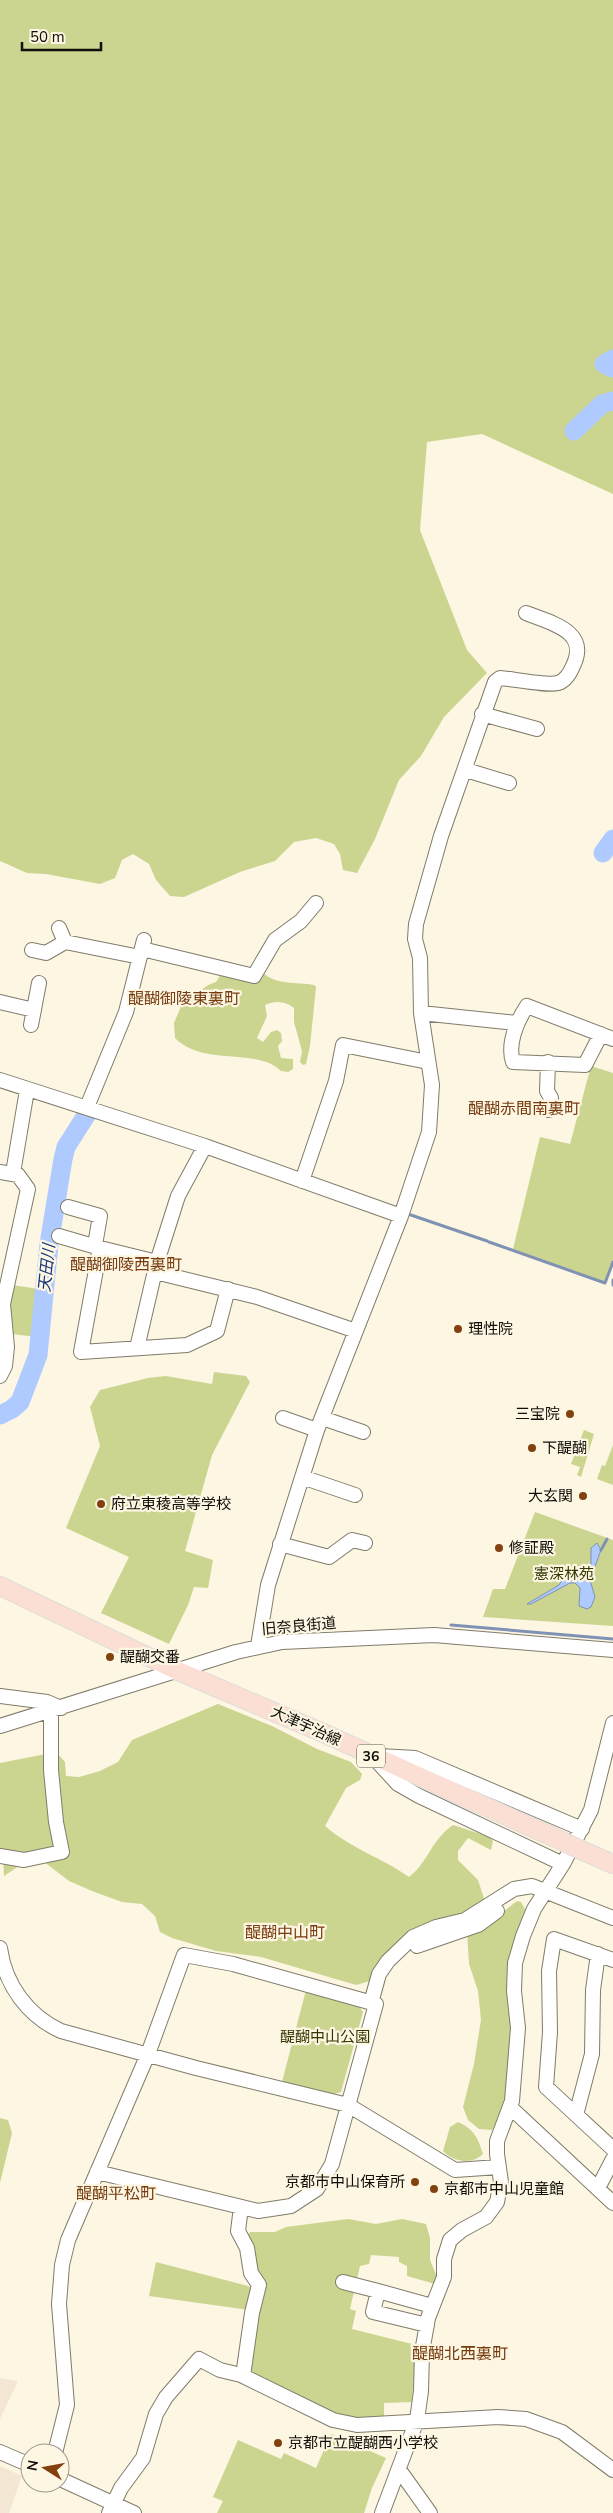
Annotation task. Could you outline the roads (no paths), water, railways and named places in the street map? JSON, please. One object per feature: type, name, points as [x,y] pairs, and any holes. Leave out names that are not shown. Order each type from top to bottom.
[{"type":"main road","name":"大津宇治線","points":[[0,1586],[178,1671],[613,1864]]},
{"type":"street","points":[[258,1646],[268,1585],[280,1544],[320,1424],[401,1216],[429,1132],[432,1084],[421,1012],[420,958],[416,939],[416,924],[441,836],[466,770],[482,714],[495,682],[500,678],[556,684],[568,676],[575,663],[577,648],[570,633],[526,613]]},
{"type":"street","points":[[482,714],[537,730]]},
{"type":"street","points":[[466,770],[509,783]]},
{"type":"street","points":[[32,950],[46,953],[65,942],[142,948],[254,976],[275,940],[301,921],[316,903]]},
{"type":"street","points":[[59,928],[65,942]]},
{"type":"street","points":[[86,1107],[126,1012],[142,948]]},
{"type":"street","points":[[31,1026],[39,984]]},
{"type":"street","points":[[0,1002],[34,1010]]},
{"type":"street","points":[[527,1006],[607,1036],[585,1065],[513,1062],[510,1051],[515,1035],[516,1023],[527,1006]]},
{"type":"street","points":[[421,1012],[516,1023]]},
{"type":"street","points":[[302,1181],[336,1082],[343,1045],[428,1062]]},
{"type":"street","points":[[548,1062],[547,1091],[551,1098],[549,1110]]},
{"type":"street","points":[[0,1080],[205,1146],[401,1216]]},
{"type":"street","points":[[0,1376],[5,1366],[7,1347],[1,1304],[28,1189],[18,1175],[7,1173],[27,1090]]},
{"type":"street","points":[[137,1348],[156,1267],[178,1196],[205,1146]]},
{"type":"street","points":[[68,1207],[100,1216],[98,1247],[81,1352],[187,1345],[217,1331],[228,1289]]},
{"type":"street","points":[[59,1236],[356,1331]]},
{"type":"street","points":[[284,1418],[363,1432]]},
{"type":"street","points":[[302,1478],[354,1495]]},
{"type":"street","points":[[280,1544],[329,1557],[352,1540],[365,1543]]},
{"type":"street","name":"旧奈良街道","points":[[0,1726],[258,1646],[354,1638],[434,1635],[613,1650]]},
{"type":"street","points":[[0,1696],[47,1702],[56,1709],[51,1770],[56,1822],[62,1852],[24,1860],[0,1856]]},
{"type":"street","points":[[382,2513],[400,2471],[404,2452],[417,2420],[421,2390],[422,2352],[432,2306],[444,2277],[444,2259],[450,2240],[462,2230],[486,2217],[497,2202],[501,2182],[497,2141],[510,2107],[518,2028],[514,1991],[516,1962],[523,1936],[534,1909],[563,1864],[591,1810],[613,1723]]},
{"type":"street","points":[[371,1756],[415,1758],[582,1829]]},
{"type":"street","points":[[371,1756],[398,1784],[419,1796],[563,1864]]},
{"type":"street","points":[[372,1998],[382,1988],[405,1954],[423,1942],[478,1925],[521,1894],[526,1886],[613,1918]]},
{"type":"street","points":[[613,1960],[554,1938],[549,1972],[550,2032],[546,2087],[613,2149]]},
{"type":"street","points":[[0,1948],[1,1964],[21,2001],[45,2023],[64,2032],[348,2105],[455,2170],[499,2167]]},
{"type":"street","points":[[576,2115],[592,2054],[593,1990],[598,1954]]},
{"type":"street","points":[[58,2443],[67,2405],[59,2295],[62,2265],[68,2240],[148,2054],[184,1955],[233,1964],[372,1998],[376,2004],[332,2164],[317,2189],[291,2206],[258,2211],[98,2172]]},
{"type":"street","points":[[510,2107],[613,2203]]},
{"type":"street","points":[[598,2188],[613,2159]]},
{"type":"street","points":[[241,2207],[238,2231],[247,2248],[251,2273],[259,2285],[252,2313],[243,2376]]},
{"type":"street","points":[[343,2282],[432,2306]]},
{"type":"street","points":[[378,2291],[373,2312],[427,2325]]},
{"type":"street","points":[[112,2508],[121,2488],[143,2458],[156,2414],[166,2397],[199,2360],[220,2370],[243,2376],[333,2420],[357,2425],[384,2425],[417,2420],[498,2417],[526,2420],[562,2432],[613,2470]]},
{"type":"street","points":[[0,2452],[20,2461]]},
{"type":"street","points":[[400,2471],[430,2513]]},
{"type":"street","points":[[70,2485],[112,2508],[134,2513]]},
{"type":"water","points":[[597,1543],[601,1550],[590,1580],[595,1597],[591,1607],[587,1609],[579,1606],[580,1588],[575,1583],[570,1583],[531,1604],[527,1604],[559,1585],[564,1577],[588,1578],[591,1569],[591,1548]]},
{"type":"waterway","points":[[613,359],[604,364],[613,368]]},
{"type":"waterway","points":[[574,431],[602,404],[613,401]]},
{"type":"waterway","points":[[603,853],[613,839]]},
{"type":"waterway","name":"天田川","points":[[0,1415],[12,1409],[20,1402],[38,1355],[49,1244],[63,1159],[66,1147],[87,1114]]},
{"type":"waterway","points":[[408,1214],[487,1241]]},
{"type":"waterway","points":[[489,1242],[605,1283],[613,1262]]},
{"type":"waterway","points":[[613,1280],[613,1285]]},
{"type":"waterway","points":[[601,1550],[607,1539]]},
{"type":"waterway","points":[[451,1625],[613,1639]]},
{"type":"place","name":"理性院","points":[[458,1329]]},
{"type":"place","name":"三宝院","points":[[570,1414]]},
{"type":"place","name":"下醍醐","points":[[532,1448]]},
{"type":"place","name":"大玄関","points":[[583,1496]]},
{"type":"place","name":"府立東稜高等学校","points":[[101,1504]]},
{"type":"place","name":"修証殿","points":[[499,1548]]},
{"type":"place","name":"醍醐交番","points":[[110,1657]]},
{"type":"place","name":"京都市中山保育所","points":[[415,2182]]},
{"type":"place","name":"京都市中山児童館","points":[[434,2189]]},
{"type":"place","name":"京都市立醍醐西小学校","points":[[278,2443]]},
{"type":"district","name":"醍醐御陵東裏町","points":[[184,999]]},
{"type":"district","name":"醍醐赤間南裏町","points":[[524,1109]]},
{"type":"district","name":"醍醐御陵西裏町","points":[[126,1265]]},
{"type":"district","name":"醍醐中山町","points":[[285,1933]]},
{"type":"district","name":"醍醐平松町","points":[[116,2194]]},
{"type":"district","name":"醍醐北西裏町","points":[[460,2354]]},
{"type":"park label","name":"憲深林苑","points":[[564,1574]]},
{"type":"park label","name":"醍醐中山公園","points":[[325,2037]]}]
